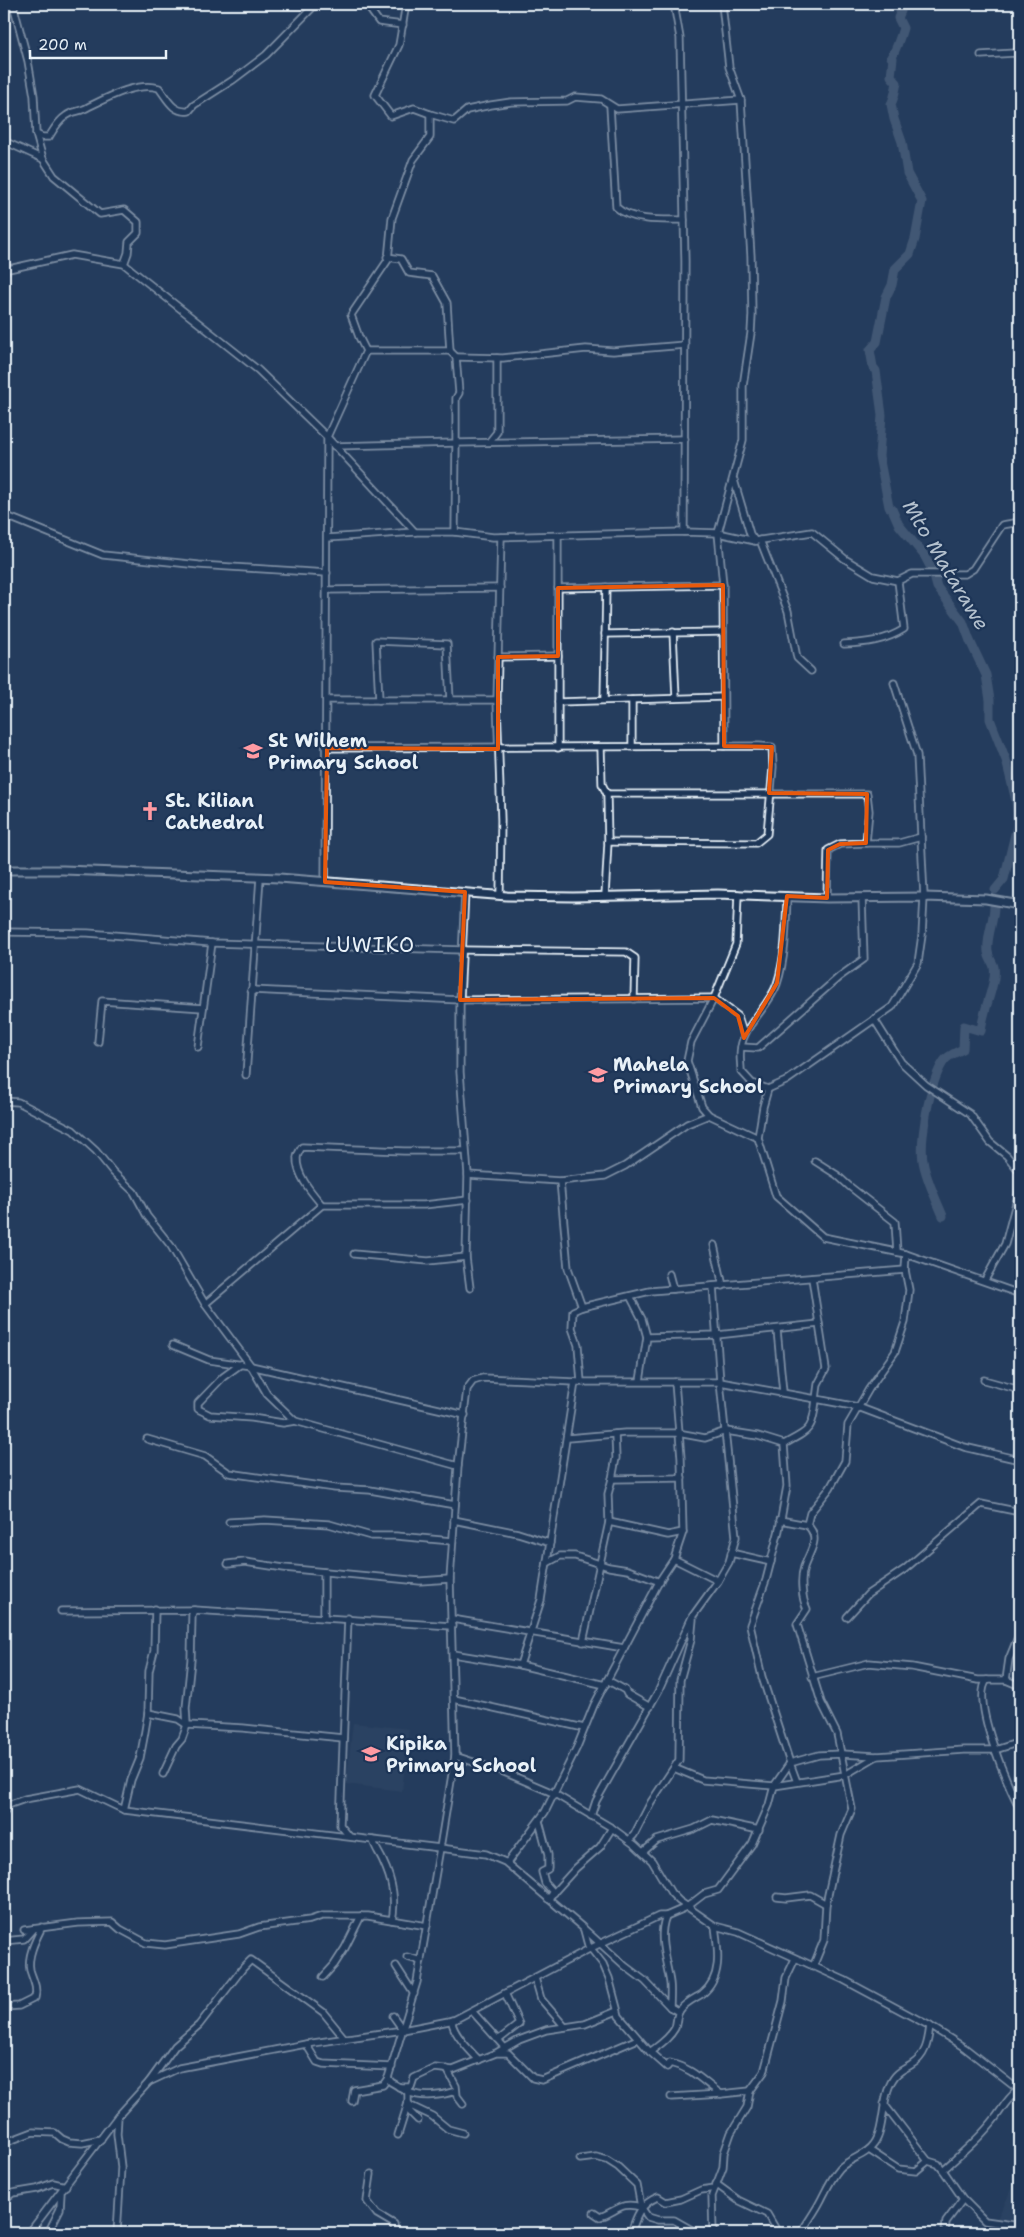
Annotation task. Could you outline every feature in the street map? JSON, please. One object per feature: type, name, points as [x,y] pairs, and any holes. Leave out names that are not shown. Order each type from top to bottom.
[{"type":"main road","points":[[4,870],[63,870],[260,878],[500,895],[738,894],[827,898],[924,897],[986,899],[1020,905]]},
{"type":"street","points":[[13,4],[28,61],[34,96],[36,134],[44,159],[54,176],[100,214],[124,210],[138,222],[138,233],[129,242],[124,264]]},
{"type":"street","points":[[36,134],[49,137],[65,116],[138,86],[159,88],[174,109],[181,112],[189,111],[194,105],[227,85],[266,54],[316,4]]},
{"type":"street","points":[[366,4],[379,22],[403,25]]},
{"type":"street","points":[[406,4],[400,45],[375,95],[391,116],[414,108],[454,121],[467,110],[491,105],[511,102],[567,101],[576,97],[601,99],[617,110],[672,106],[682,103],[741,100]]},
{"type":"street","points":[[674,4],[680,38],[682,103],[685,345],[684,532]]},
{"type":"street","points":[[722,4],[729,67],[741,100],[751,256],[752,315],[743,386],[744,440],[718,533],[723,585],[724,746]]},
{"type":"street","points":[[981,55],[1015,53],[1020,55]]},
{"type":"street","points":[[610,106],[616,207],[624,212],[656,220],[684,220]]},
{"type":"street","points":[[366,351],[358,337],[351,315],[388,260],[392,218],[413,160],[430,137],[430,114]]},
{"type":"street","points":[[4,141],[44,159]]},
{"type":"street","points":[[4,270],[72,255],[124,264],[258,370],[336,446],[415,532]]},
{"type":"street","points":[[387,257],[401,259],[409,273],[432,276],[447,303],[450,351],[456,357],[459,393],[456,398],[455,532]]},
{"type":"street","points":[[456,357],[496,358],[586,349],[613,351],[685,345]]},
{"type":"street","points":[[366,351],[450,351]]},
{"type":"street","points":[[325,882],[327,437],[366,351]]},
{"type":"street","points":[[489,442],[497,432],[496,358]]},
{"type":"street","points":[[327,446],[684,439]]},
{"type":"street","points":[[734,480],[750,534],[758,540],[788,611],[797,658],[810,671]]},
{"type":"street","points":[[4,515],[102,555],[199,565],[327,574]]},
{"type":"street","points":[[327,538],[415,532],[455,532],[501,537],[684,532],[718,533],[758,540],[812,532],[845,559],[872,576],[898,582],[912,574],[965,574],[974,569],[1002,525],[1020,522]]},
{"type":"street","points":[[558,536],[558,748]]},
{"type":"street","points":[[500,895],[501,820],[497,700],[501,537]]},
{"type":"street","points":[[844,644],[871,643],[894,635],[904,628],[898,582]]},
{"type":"street","points":[[558,588],[723,585]]},
{"type":"street","points":[[604,700],[606,587]]},
{"type":"street","points":[[327,590],[500,588]]},
{"type":"street","points":[[673,632],[676,698]]},
{"type":"street","points":[[605,634],[723,632]]},
{"type":"street","points":[[379,700],[376,640],[447,644],[450,700]]},
{"type":"street","points":[[498,657],[558,656]]},
{"type":"street","points":[[787,896],[785,931],[777,984],[768,1003],[748,1028],[740,1047],[740,1071],[752,1083],[768,1089],[786,1081],[892,1007],[918,963],[924,897],[917,755],[894,683]]},
{"type":"street","points":[[558,702],[723,697]]},
{"type":"street","points":[[327,700],[497,700]]},
{"type":"street","points":[[632,700],[632,748]]},
{"type":"street","points":[[327,748],[498,749],[724,746],[772,748],[767,834],[756,843],[608,842]]},
{"type":"street","points":[[601,748],[602,784],[607,794],[608,842],[605,896]]},
{"type":"street","points":[[607,794],[867,794],[869,811],[866,843]]},
{"type":"street","points":[[827,898],[828,850],[840,844],[899,843],[921,837]]},
{"type":"street","points":[[246,1075],[260,878]]},
{"type":"street","points":[[465,892],[460,1000],[460,1072],[468,1175],[466,1257],[470,1288]]},
{"type":"street","points":[[738,894],[736,944],[714,998],[691,1042],[687,1061],[702,1107],[709,1115],[758,1138]]},
{"type":"street","points":[[740,1047],[758,1048],[839,977],[864,959],[862,898]]},
{"type":"street","points":[[4,932],[88,933],[212,942],[463,950],[626,952],[634,958],[634,999]]},
{"type":"street","points":[[198,1047],[212,942]]},
{"type":"street","points":[[251,990],[460,1000],[714,998],[738,1016],[744,1029],[744,1038]]},
{"type":"street","points":[[98,1042],[102,1002],[203,1008]]},
{"type":"street","points":[[874,1019],[901,1062],[926,1085],[970,1114],[990,1142],[1007,1156],[1020,1172]]},
{"type":"street","points":[[768,1089],[758,1138],[776,1196],[823,1237],[906,1254],[985,1280],[1020,1294]]},
{"type":"street","points":[[4,1101],[18,1102],[73,1130],[96,1150],[113,1172],[134,1192],[148,1216],[171,1246],[205,1304],[251,1366],[267,1394],[295,1421]]},
{"type":"street","points":[[468,1175],[560,1181],[605,1176],[625,1166],[687,1124],[709,1115]]},
{"type":"street","points":[[322,1205],[311,1192],[299,1169],[297,1157],[302,1147],[465,1151]]},
{"type":"street","points":[[815,1161],[837,1174],[849,1186],[895,1222],[897,1252]]},
{"type":"street","points":[[560,1181],[568,1268],[582,1306]]},
{"type":"street","points":[[985,1280],[1005,1244],[1020,1188]]},
{"type":"street","points":[[205,1304],[322,1205],[424,1206],[468,1200]]},
{"type":"street","points":[[714,1245],[724,1286]]},
{"type":"street","points":[[354,1254],[428,1261],[466,1257]]},
{"type":"street","points":[[807,1525],[810,1513],[830,1488],[845,1462],[848,1425],[895,1352],[905,1322],[909,1290],[905,1270],[906,1254]]},
{"type":"street","points":[[520,1665],[541,1600],[578,1382],[578,1345],[572,1328],[573,1311],[582,1306],[673,1289],[905,1270]]},
{"type":"street","points":[[669,1274],[673,1289]]},
{"type":"street","points":[[568,1438],[615,1434],[678,1433],[705,1438],[726,1431],[758,1436],[784,1444],[807,1432],[814,1414],[818,1384],[826,1369],[812,1278]]},
{"type":"street","points":[[591,1816],[596,1801],[650,1707],[676,1657],[692,1617],[718,1580],[731,1553],[736,1537],[720,1382],[714,1286]]},
{"type":"street","points":[[630,1296],[642,1318],[647,1336],[640,1381]]},
{"type":"street","points":[[647,1336],[717,1335],[819,1324]]},
{"type":"street","points":[[777,1330],[783,1392]]},
{"type":"street","points":[[173,1345],[209,1360],[242,1364],[465,1415]]},
{"type":"street","points":[[242,1364],[223,1377],[198,1403],[198,1409],[210,1416],[258,1418],[283,1423],[295,1421],[458,1466]]},
{"type":"street","points":[[352,2100],[354,2090],[383,2085],[388,2078],[414,1994],[427,1926],[455,1756],[450,1579],[458,1466],[467,1388],[474,1381],[483,1378],[578,1382],[720,1382],[858,1407],[964,1447],[1020,1460]]},
{"type":"street","points":[[984,1380],[1020,1390]]},
{"type":"street","points":[[507,1863],[545,1812],[606,1682],[674,1558],[683,1532],[682,1478],[675,1382]]},
{"type":"street","points":[[583,1642],[609,1522],[608,1494],[616,1458],[615,1434]]},
{"type":"street","points":[[147,1439],[205,1456],[229,1473],[335,1488],[370,1490],[455,1505]]},
{"type":"street","points":[[784,1444],[786,1486],[780,1520],[771,1562],[750,1625],[762,1677],[797,1782]]},
{"type":"street","points":[[612,1479],[682,1478]]},
{"type":"street","points":[[846,1617],[868,1594],[906,1569],[981,1504],[1020,1512]]},
{"type":"street","points":[[228,1522],[266,1520],[329,1524],[371,1536],[396,1536],[452,1541]]},
{"type":"street","points":[[454,1520],[518,1533],[550,1543]]},
{"type":"street","points":[[780,1520],[807,1525],[813,1530],[815,1543],[803,1569],[803,1601],[808,1609],[797,1624],[820,1702],[837,1734],[852,1809],[840,1835],[836,1867],[826,1904],[824,1940],[812,1967]]},
{"type":"street","points":[[609,1522],[668,1535],[683,1532]]},
{"type":"street","points":[[731,1553],[771,1562]]},
{"type":"street","points":[[547,1563],[566,1555],[609,1567],[628,1570],[660,1582]]},
{"type":"street","points":[[674,1558],[718,1580]]},
{"type":"street","points":[[228,1564],[245,1562],[420,1582],[450,1579]]},
{"type":"street","points":[[324,1572],[324,1616]]},
{"type":"street","points":[[124,1810],[131,1780],[140,1758],[148,1713],[149,1671],[154,1651],[155,1609]]},
{"type":"street","points":[[61,1611],[194,1610],[324,1616],[412,1625],[452,1622],[624,1648]]},
{"type":"street","points":[[163,1774],[176,1746],[182,1739],[187,1725],[186,1708],[192,1660],[192,1615],[194,1610]]},
{"type":"street","points":[[629,1840],[634,1835],[651,1802],[679,1760],[680,1680],[691,1640],[692,1617]]},
{"type":"street","points":[[348,1618],[340,1826],[349,1836]]},
{"type":"street","points":[[1006,1680],[1009,1659],[1020,1632]]},
{"type":"street","points":[[453,1654],[606,1682],[626,1690],[627,1694],[650,1707]]},
{"type":"street","points":[[812,1676],[869,1662],[912,1667],[978,1680],[1006,1680],[1020,1686]]},
{"type":"street","points":[[987,1680],[983,1684],[986,1720],[995,1750],[1020,1809]]},
{"type":"street","points":[[454,1699],[584,1728]]},
{"type":"street","points":[[148,1713],[178,1720],[187,1725],[243,1728],[343,1738]]},
{"type":"street","points":[[148,2082],[179,2068],[306,2044],[403,2030],[452,2020],[599,1944],[659,1916],[666,1916],[687,1907],[704,1894],[718,1890],[752,1844],[759,1830],[774,1786],[790,1763],[819,1755],[876,1756],[964,1750],[995,1750],[1020,1742]]},
{"type":"street","points":[[455,1756],[504,1772],[553,1793],[612,1828],[643,1852],[658,1870],[670,1893],[715,1926],[738,1932],[844,1980],[930,2026],[965,2048],[1019,2091],[1006,2101],[996,2117],[980,2136],[943,2170]]},
{"type":"street","points":[[674,1768],[703,1780],[774,1786],[845,1775],[876,1756]]},
{"type":"street","points":[[4,1813],[8,1805],[25,1798],[80,1789],[124,1810],[486,1854],[507,1863],[582,1927],[599,1944],[645,1981],[670,2008],[679,2012]]},
{"type":"street","points":[[643,1852],[657,1840],[694,1829],[712,1820],[759,1830]]},
{"type":"street","points":[[539,1821],[548,1855],[548,1869],[542,1872],[545,1884],[554,1893]]},
{"type":"street","points":[[548,1899],[576,1868],[600,1847],[612,1828]]},
{"type":"street","points":[[373,1840],[385,1864],[393,1892],[395,1906],[392,1920]]},
{"type":"street","points":[[777,1897],[810,1896],[826,1904]]},
{"type":"street","points":[[24,1930],[78,1923],[112,1922],[120,1929],[146,1943],[164,1945],[239,1934],[259,1927],[310,1920],[322,1916],[361,1916],[427,1926]]},
{"type":"street","points":[[323,1977],[346,1948],[361,1916]]},
{"type":"street","points":[[666,1916],[662,1925],[664,1959],[670,1985],[670,2008]]},
{"type":"street","points":[[650,2052],[669,2038],[675,2027],[679,2012],[689,2001],[703,1993],[717,1975],[715,1926]]},
{"type":"street","points":[[4,2007],[19,2006],[36,1998],[37,1991],[30,1968],[36,1940],[42,1927]]},
{"type":"street","points":[[582,1927],[591,1948],[606,1971],[619,2016],[638,2039],[667,2067],[670,2063],[688,2069],[721,2094]]},
{"type":"street","points":[[4,1941],[24,1939],[33,1929]]},
{"type":"street","points":[[407,1957],[421,1961]]},
{"type":"street","points":[[712,2233],[712,2196],[723,2167],[724,2153],[747,2107],[750,2091],[764,2072],[783,2001],[786,1978],[795,1959]]},
{"type":"street","points":[[29,2233],[118,2116],[148,2082],[175,2046],[199,2025],[251,1960],[323,2012],[346,2039]]},
{"type":"street","points":[[396,1966],[414,1994]]},
{"type":"street","points":[[535,1978],[541,1999],[565,2027]]},
{"type":"street","points":[[497,2038],[501,2038],[519,2024],[505,1994]]},
{"type":"street","points":[[472,2010],[506,2048]]},
{"type":"street","points":[[398,2135],[408,2103],[409,2090],[414,2078],[419,2075],[434,2068],[453,2070],[546,2030],[585,2024],[618,2011]]},
{"type":"street","points":[[393,2016],[403,2030]]},
{"type":"street","points":[[452,2020],[451,2025],[455,2031],[479,2060]]},
{"type":"street","points":[[801,2233],[836,2172],[850,2159],[874,2146],[879,2134],[884,2104],[893,2078],[900,2070],[917,2060],[927,2047],[930,2026]]},
{"type":"street","points":[[496,2053],[508,2053],[533,2078],[542,2080],[638,2039]]},
{"type":"street","points":[[306,2044],[317,2062],[323,2064],[392,2067]]},
{"type":"street","points":[[454,2082],[456,2079],[455,2074],[463,2066]]},
{"type":"street","points":[[448,2069],[463,2104]]},
{"type":"street","points":[[388,2078],[399,2087],[409,2090],[417,2096],[429,2096],[456,2091]]},
{"type":"street","points":[[671,2097],[750,2091]]},
{"type":"street","points":[[408,2103],[410,2112],[418,2120]]},
{"type":"street","points":[[408,2103],[432,2116],[448,2129],[464,2133]]},
{"type":"street","points":[[884,2104],[928,2161],[938,2164],[962,2199],[985,2221],[1020,2226]]},
{"type":"street","points":[[117,2233],[121,2168],[117,2134],[118,2116]]},
{"type":"street","points":[[4,2143],[32,2132],[55,2134],[69,2142],[82,2143],[101,2139]]},
{"type":"street","points":[[868,2150],[898,2169],[916,2171],[928,2161]]},
{"type":"street","points":[[580,2160],[596,2157],[607,2160],[618,2167],[636,2185],[641,2207],[648,2217],[658,2220],[674,2220],[697,2233]]},
{"type":"street","points":[[371,2174],[366,2201],[377,2214],[394,2224],[395,2233]]},
{"type":"street","points":[[4,2199],[13,2193],[53,2183],[66,2186]]},
{"type":"street","points":[[631,2233],[641,2207],[650,2200],[658,2197],[666,2202],[681,2200],[701,2190],[716,2186],[738,2200],[767,2214],[778,2233]]},
{"type":"street","points":[[48,2233],[60,2209],[61,2193]]},
{"type":"street","points":[[945,2233],[946,2222],[962,2199]]},
{"type":"street","points":[[594,2213],[600,2216],[618,2206],[630,2204],[641,2207]]},
{"type":"highlighted area","points":[[723,585],[724,746],[772,747],[769,793],[867,794],[866,843],[840,844],[828,850],[827,898],[787,896],[777,983],[744,1038],[738,1016],[714,998],[460,1000],[465,892],[325,882],[327,748],[498,749],[498,657],[558,656],[558,588]]},
{"type":"shaded area","points":[[353,1723],[409,1729],[402,1791],[346,1784]]},
{"type":"shaded area","points":[[1020,2173],[1020,2228],[994,2225]]},
{"type":"waterway","name":"Mto Matarawe","points":[[899,4],[901,11],[898,18],[903,28],[891,57],[893,58],[891,76],[897,83],[891,104],[902,142],[907,173],[922,201],[915,239],[910,254],[895,269],[892,285],[886,297],[877,342],[870,350],[873,367],[876,371],[882,415],[879,456],[889,507],[892,509],[899,525],[924,555],[933,572],[937,587],[963,622],[986,675],[990,700],[990,719],[1006,760],[1016,801],[1017,815],[1017,826],[1004,879],[995,890]]},
{"type":"waterway","name":"Mto Matarawe","points":[[943,1216],[924,1166],[923,1143],[926,1112],[934,1083],[945,1059],[963,1049],[964,1026],[981,1031],[994,978],[994,965],[988,952],[994,906]]},
{"type":"place","name":"St Wilhem Primary School","points":[[253,751]]},
{"type":"place","name":"St. Kilian Cathedral","points":[[150,811]]},
{"type":"place","name":"Mahela Primary School","points":[[598,1075]]},
{"type":"place","name":"Kipika Primary School","points":[[371,1754]]},
{"type":"district","name":"LUWIKO","points":[[370,945]]}]
